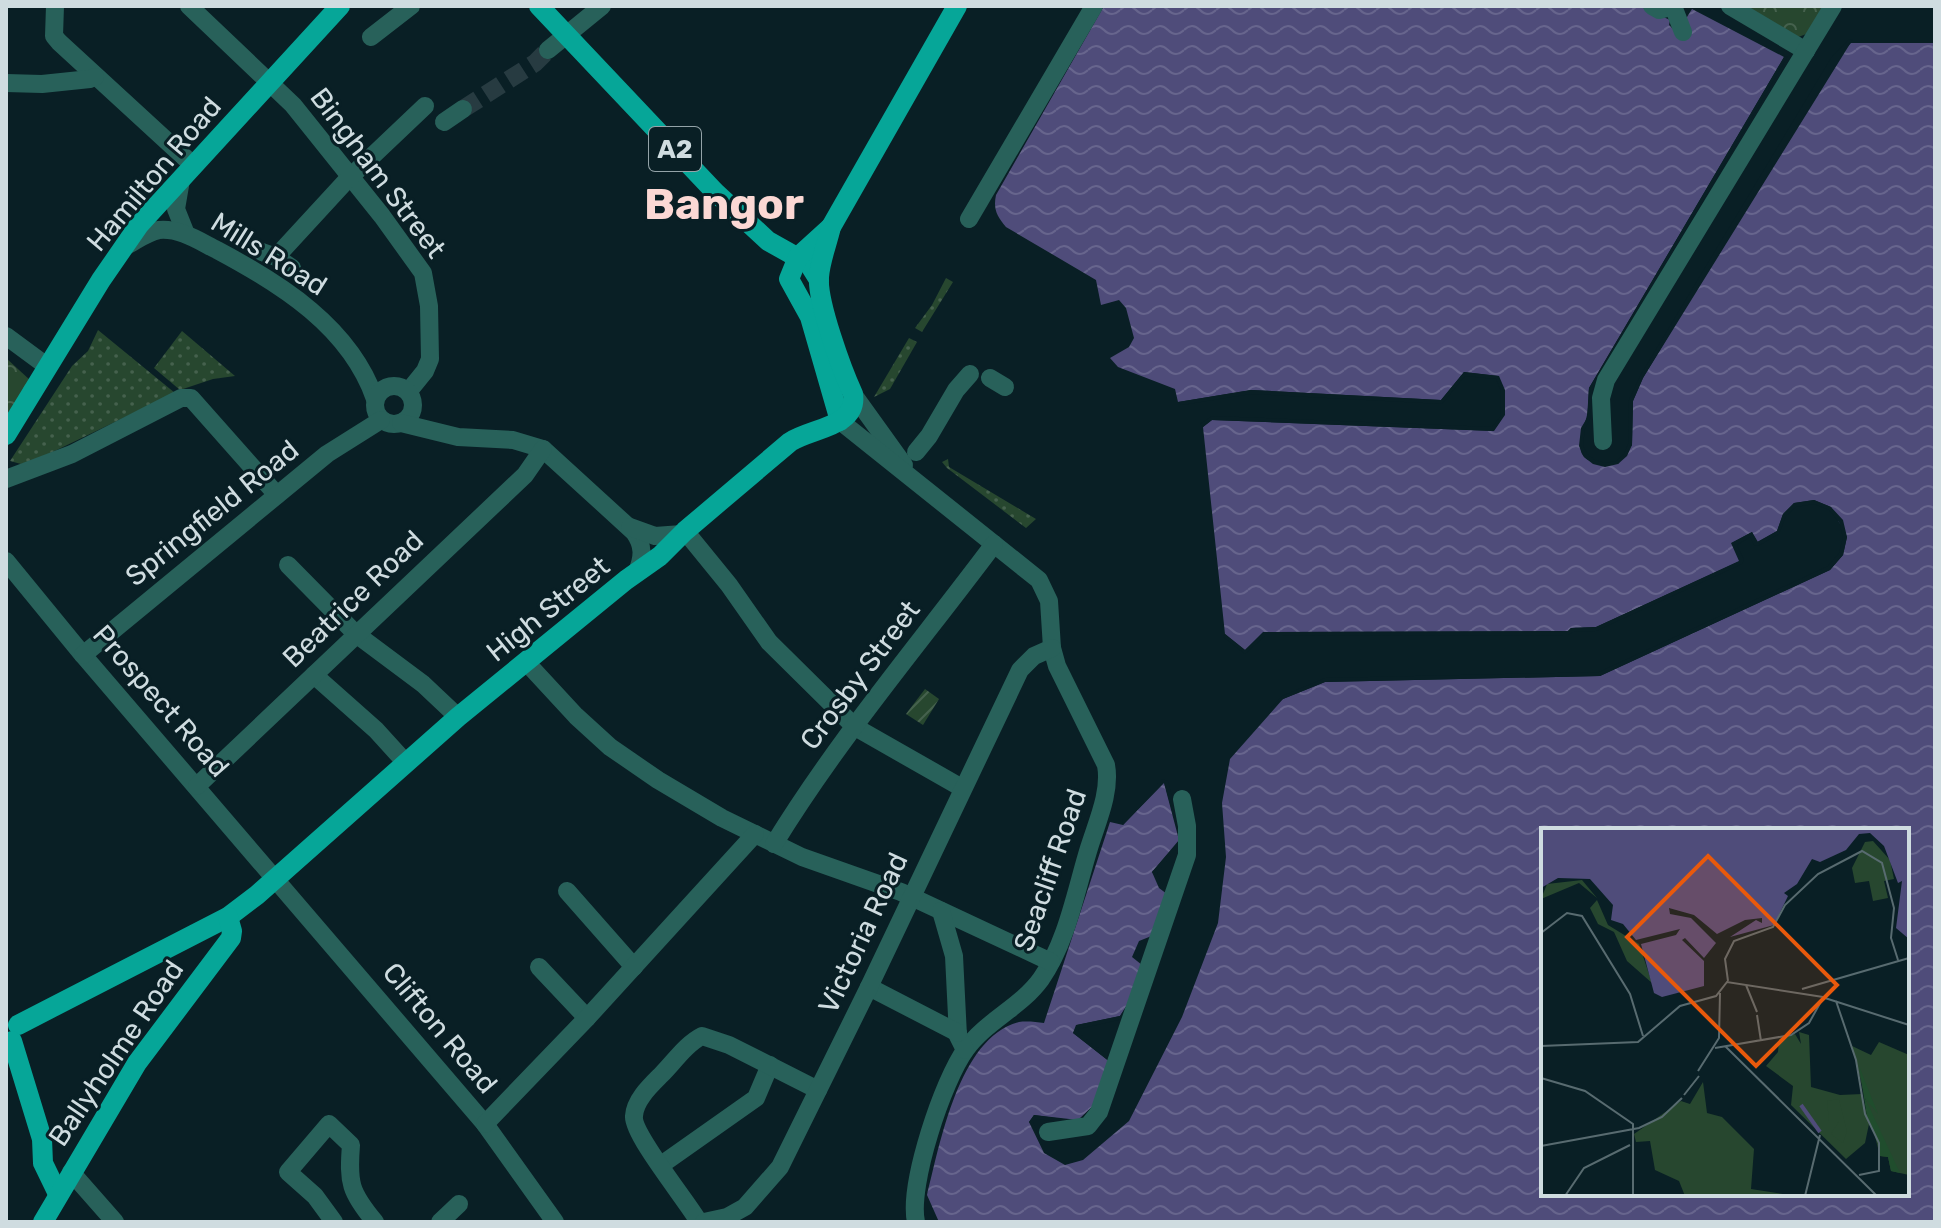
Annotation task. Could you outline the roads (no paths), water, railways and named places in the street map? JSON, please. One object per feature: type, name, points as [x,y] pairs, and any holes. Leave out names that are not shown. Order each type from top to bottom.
[{"type":"main road","name":"Hamilton Road","points":[[6,435],[101,280],[146,217],[340,6]]},
{"type":"main road","name":"A2","points":[[539,6],[746,222],[768,241],[809,264],[819,280]]},
{"type":"main road","points":[[831,227],[798,257],[790,281],[810,317],[840,421],[854,407],[853,394],[834,344],[819,280],[831,227],[957,6]]},
{"type":"main road","name":"High Street","points":[[10,1031],[228,917],[257,895],[458,717],[660,556],[790,442],[840,421]]},
{"type":"main road","name":"Ballyholme Road","points":[[43,1222],[149,1044],[231,938],[228,917]]},
{"type":"main road","points":[[10,1031],[42,1139],[43,1163],[58,1194]]},
{"type":"main road","points":[[42,1139],[71,1172]]},
{"type":"street","points":[[55,6],[54,36],[187,173]]},
{"type":"street","name":"Bingham Street","points":[[189,6],[271,82],[351,178],[423,273],[430,359],[425,371],[408,392]]},
{"type":"street","points":[[371,37],[411,6]]},
{"type":"street","points":[[548,50],[602,6]]},
{"type":"street","points":[[969,219],[1094,6]]},
{"type":"street","points":[[1652,6],[1659,10],[1673,6],[1683,32]]},
{"type":"street","points":[[1730,6],[1806,51]]},
{"type":"street","points":[[1603,441],[1601,398],[1606,380],[1833,6]]},
{"type":"street","points":[[6,83],[42,84],[95,77]]},
{"type":"street","points":[[292,268],[269,254],[294,234],[425,106]]},
{"type":"street","points":[[444,122],[463,109]]},
{"type":"street","name":"Mills Road","points":[[186,234],[176,209],[187,173]]},
{"type":"street","name":"Mills Road","points":[[126,246],[151,232],[168,230],[186,234],[251,268],[310,307],[358,364],[368,379],[375,399]]},
{"type":"street","points":[[6,336],[48,367]]},
{"type":"street","points":[[910,473],[913,445],[929,436],[956,390],[970,374]]},
{"type":"street","points":[[401,423],[407,420],[413,403],[408,392],[393,385],[383,389],[375,399],[375,411],[381,420],[458,437],[513,440],[543,449],[627,526],[642,546],[637,572]]},
{"type":"street","points":[[853,394],[910,473]]},
{"type":"street","points":[[6,479],[72,454],[181,398],[191,398],[277,495]]},
{"type":"street","name":"Springfield Road","points":[[83,655],[336,448],[381,420]]},
{"type":"street","points":[[840,421],[910,473]]},
{"type":"street","name":"Beatrice Road","points":[[197,786],[525,475],[543,449]]},
{"type":"street","name":"Seacliff Road","points":[[910,473],[1032,573],[1045,589],[1052,615],[1052,648],[1057,666],[1106,765],[1108,784],[1051,962],[1031,991],[980,1034],[962,1041],[916,1179],[916,1222]]},
{"type":"street","points":[[627,526],[655,536],[684,532],[729,585],[769,642],[855,727],[962,788]]},
{"type":"street","name":"Crosby Street","points":[[774,844],[798,805],[855,727],[994,544]]},
{"type":"street","name":"Prospect Road","points":[[6,561],[275,877]]},
{"type":"street","points":[[288,565],[356,634],[423,684],[458,717]]},
{"type":"street","name":"Victoria Road","points":[[702,1222],[727,1217],[745,1207],[773,1178],[869,987],[1020,670],[1034,656],[1052,648]]},
{"type":"street","points":[[527,663],[576,716],[620,754],[673,789],[774,844],[912,897],[1051,962]]},
{"type":"street","points":[[314,675],[406,763]]},
{"type":"street","points":[[1048,1132],[1088,1126],[1099,1112],[1187,855],[1187,826],[1182,799]]},
{"type":"street","points":[[485,1124],[587,1018],[755,834]]},
{"type":"street","name":"Clifton Road","points":[[275,877],[485,1124],[555,1222]]},
{"type":"street","points":[[567,891],[634,967]]},
{"type":"street","points":[[941,911],[954,956],[962,1041]]},
{"type":"street","points":[[539,967],[587,1018]]},
{"type":"street","points":[[869,987],[962,1041]]},
{"type":"street","points":[[702,1222],[637,1132],[633,1122],[634,1112],[646,1091],[690,1044],[702,1036],[770,1065],[818,1090]]},
{"type":"street","points":[[661,1165],[756,1098],[770,1065]]},
{"type":"street","points":[[334,1222],[315,1196],[288,1172],[329,1124],[351,1145],[351,1188],[375,1222]]},
{"type":"street","points":[[71,1172],[115,1222]]},
{"type":"street","points":[[440,1222],[459,1204]]},
{"type":"water","points":[[1104,6],[1639,6],[1670,20],[1669,25],[1677,33],[1692,9],[1784,57],[1589,388],[1588,412],[1580,442],[1583,455],[1595,462],[1618,464],[1632,445],[1633,401],[1643,378],[1835,60],[1851,43],[1935,43],[1935,1222],[939,1222],[927,1195],[955,1095],[981,1048],[998,1032],[1019,1022],[1044,1023],[1110,822],[1123,825],[1164,782],[1180,840],[1152,872],[1167,893],[1154,935],[1139,941],[1132,957],[1142,965],[1129,1002],[1120,1016],[1077,1025],[1073,1033],[1110,1062],[1096,1103],[1078,1121],[1034,1115],[1029,1122],[1044,1153],[1065,1165],[1083,1160],[1129,1121],[1182,1017],[1218,923],[1226,857],[1222,803],[1230,759],[1283,699],[1325,682],[1600,676],[1830,570],[1843,555],[1847,537],[1831,507],[1814,500],[1794,503],[1783,514],[1777,531],[1757,542],[1752,532],[1732,543],[1740,561],[1596,627],[1571,628],[1568,631],[1264,632],[1245,650],[1225,634],[1203,427],[1212,420],[1493,431],[1502,418],[1505,405],[1498,376],[1464,372],[1441,400],[1251,390],[1178,402],[1175,389],[1118,367],[1110,358],[1129,347],[1134,338],[1126,308],[1119,300],[1101,305],[1096,280],[1006,227],[996,212],[996,195]]},
{"type":"tunnel","points":[[463,109],[535,63],[548,50]]},
{"type":"district","name":"Bangor","points":[[724,204]]}]
